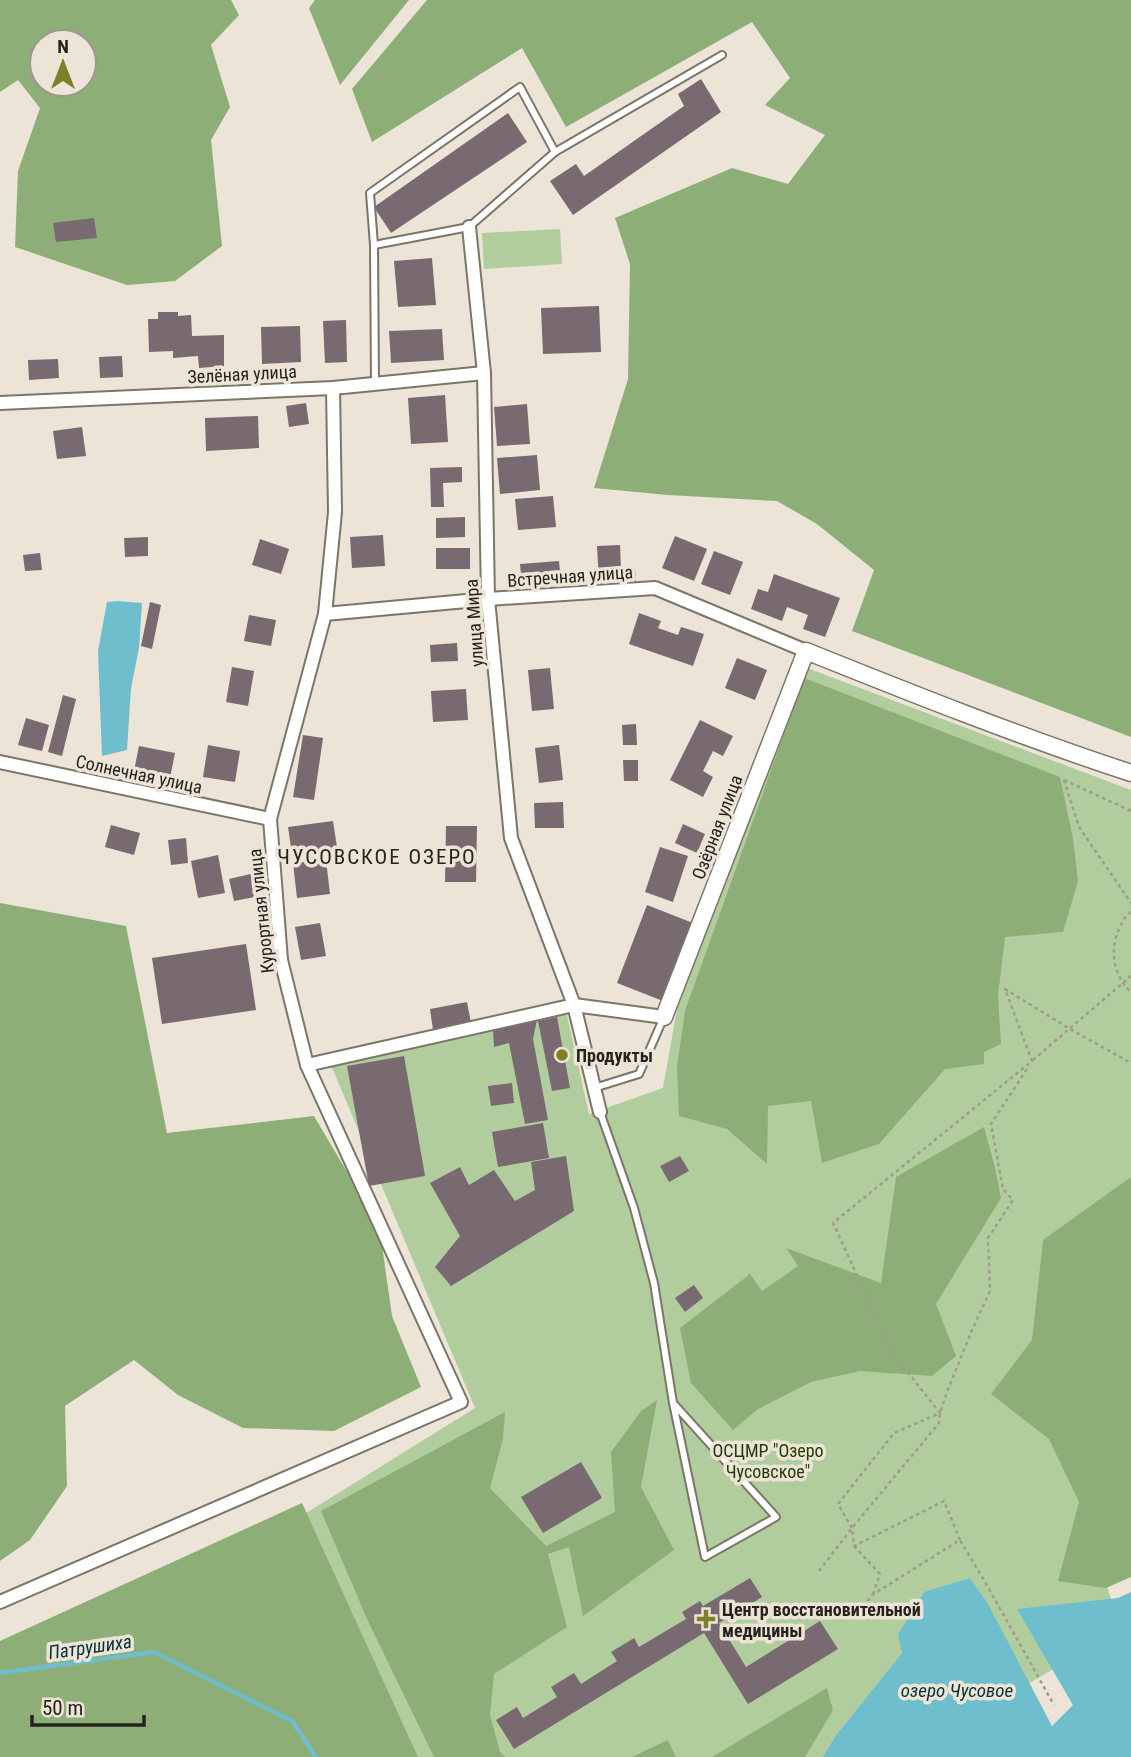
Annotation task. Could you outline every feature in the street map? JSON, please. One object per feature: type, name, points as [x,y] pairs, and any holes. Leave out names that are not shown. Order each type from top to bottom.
[{"type":"street","name":"улица Мира","points":[[469,227],[484,373],[488,599],[510,838],[574,1006],[600,1112]]},
{"type":"street","name":"Зелёная улица","points":[[0,402],[333,388],[484,373]]},
{"type":"street","name":"Курортная улица","points":[[0,1602],[461,1402],[307,1065],[281,960],[270,819],[325,614],[335,512],[333,388]]},
{"type":"street","name":"Встречная улица","points":[[325,614],[488,599],[655,588],[806,651]]},
{"type":"street","points":[[806,651],[946,707],[1131,773]]},
{"type":"street","name":"Озёрная улица","points":[[664,1017],[806,651]]},
{"type":"street","name":"Солнечная улица","points":[[0,762],[270,819]]},
{"type":"street","points":[[307,1065],[574,1006],[664,1017]]},
{"type":"lane","points":[[374,244],[469,227],[555,152],[722,55]]},
{"type":"lane","points":[[375,383],[374,244],[370,193],[520,87],[555,152]]},
{"type":"lane","points":[[594,1088],[639,1074],[664,1017]]},
{"type":"lane","points":[[600,1112],[634,1208],[654,1283],[673,1403],[705,1557],[776,1517],[673,1403]]},
{"type":"path","points":[[1131,811],[1064,780],[1079,827],[1131,903]]},
{"type":"path","points":[[1131,912],[1116,935],[1113,956],[1122,983],[1131,992]]},
{"type":"path","points":[[940,1413],[894,1355],[833,1223],[1032,1061],[1131,976]]},
{"type":"path","points":[[1032,1061],[1004,989],[1131,1063]]},
{"type":"path","points":[[819,1571],[939,1423],[940,1413],[972,1330],[990,1291],[988,1238],[1013,1200],[1003,1189],[990,1125],[1032,1061]]},
{"type":"path","points":[[855,1618],[872,1595],[880,1574],[853,1546],[852,1528],[838,1504],[894,1433],[940,1413]]},
{"type":"path","points":[[853,1546],[944,1502],[960,1540],[1054,1705]]},
{"type":"path","points":[[872,1595],[960,1540]]},
{"type":"green space","points":[[0,0],[231,0],[239,15],[211,45],[230,107],[211,140],[222,246],[175,281],[127,285],[15,247],[18,171],[40,108],[32,98],[98,98],[98,28],[28,28],[28,93],[18,80],[0,92]]},
{"type":"green space","points":[[315,0],[409,0],[340,85],[309,8]]},
{"type":"green space","points":[[427,0],[1131,0],[1131,737],[852,631],[874,570],[817,524],[777,501],[594,488],[628,379],[630,264],[615,218],[732,168],[788,184],[825,135],[765,105],[790,78],[752,22],[566,127],[522,48],[372,142],[352,89]]},
{"type":"green space","points":[[560,229],[562,264],[484,269],[482,233]]},
{"type":"green space","name":"ОСЦМР \"Озеро Чусовское\"","points":[[807,668],[1131,790],[1131,1196],[1040,1328],[1119,1631],[902,1757],[356,1757],[250,1548],[475,1408],[331,1065],[567,1015],[589,1114],[663,1088],[677,1009]]},
{"type":"green space","points":[[804,678],[1060,777],[1073,838],[1078,881],[1063,932],[1005,937],[998,996],[1001,1044],[984,1052],[984,1064],[945,1069],[879,1144],[822,1163],[811,1101],[768,1106],[767,1164],[727,1129],[679,1116],[677,1066],[685,1011]]},
{"type":"green space","points":[[0,903],[126,926],[167,1133],[314,1116],[353,1182],[378,1217],[392,1316],[421,1387],[334,1431],[243,1428],[178,1395],[134,1360],[65,1406],[67,1486],[30,1540],[0,1561]]},
{"type":"green space","points":[[984,1127],[1001,1198],[936,1304],[956,1356],[932,1376],[860,1371],[811,1382],[758,1409],[733,1430],[691,1383],[680,1328],[750,1274],[762,1291],[798,1266],[786,1248],[881,1283],[896,1177]]},
{"type":"green space","points":[[1131,1177],[1131,1577],[1106,1588],[1058,1581],[1079,1502],[1049,1439],[991,1394],[1032,1340],[1043,1240]]},
{"type":"green space","points":[[657,1400],[641,1487],[674,1550],[583,1616],[569,1547],[548,1554],[567,1627],[494,1674],[490,1715],[500,1752],[506,1757],[434,1757],[367,1619],[321,1511],[505,1412],[503,1439],[490,1488],[546,1546],[615,1512],[611,1452],[641,1411]]},
{"type":"green space","points":[[302,1503],[418,1757],[0,1757],[0,1641]]},
{"type":"green space","points":[[827,1688],[833,1710],[805,1757],[712,1757]]},
{"type":"green space","points":[[668,1740],[676,1757],[632,1757]]},
{"type":"water","points":[[107,602],[142,603],[139,648],[131,688],[127,750],[102,756],[98,651]]},
{"type":"water","name":"озеро Чусовое","points":[[970,1578],[988,1604],[1052,1726],[1073,1705],[1017,1609],[1118,1598],[1131,1592],[1131,1757],[823,1757],[835,1737],[902,1653],[898,1634],[924,1592]]},
{"type":"building","points":[[701,79],[721,112],[573,215],[550,181],[576,164],[584,176],[684,106],[678,94]]},
{"type":"building","points":[[508,113],[527,142],[391,233],[374,207]]},
{"type":"building","points":[[94,218],[97,238],[56,242],[53,223]]},
{"type":"building","points":[[432,258],[436,305],[398,307],[394,261]]},
{"type":"building","points":[[599,306],[601,352],[543,354],[541,308]]},
{"type":"building","points":[[158,312],[178,312],[178,316],[191,315],[192,336],[224,335],[224,366],[199,368],[198,356],[173,358],[173,351],[149,352],[148,319],[158,319]]},
{"type":"building","points":[[346,320],[347,362],[325,363],[323,321]]},
{"type":"building","points":[[300,326],[301,362],[262,364],[261,327]]},
{"type":"building","points":[[442,329],[444,360],[391,363],[389,331]]},
{"type":"building","points":[[122,356],[123,377],[100,378],[99,357]]},
{"type":"building","points":[[58,359],[59,378],[29,380],[28,360]]},
{"type":"building","points":[[445,395],[448,442],[411,444],[408,398]]},
{"type":"building","points":[[306,403],[309,424],[289,427],[286,406]]},
{"type":"building","points":[[527,404],[530,444],[497,446],[494,407]]},
{"type":"building","points":[[258,416],[259,448],[206,451],[205,418]]},
{"type":"building","points":[[82,427],[86,456],[57,459],[53,431]]},
{"type":"building","points":[[537,455],[540,490],[500,494],[497,458]]},
{"type":"building","points":[[462,467],[462,482],[443,483],[444,507],[431,507],[430,468]]},
{"type":"building","points":[[553,496],[556,527],[518,530],[515,499]]},
{"type":"building","points":[[465,517],[465,537],[436,538],[436,518]]},
{"type":"building","points":[[383,535],[385,566],[352,568],[350,537]]},
{"type":"building","points":[[675,536],[707,549],[694,581],[662,568]]},
{"type":"building","points":[[148,537],[148,556],[125,557],[124,538]]},
{"type":"building","points":[[260,539],[289,549],[281,574],[252,565]]},
{"type":"building","points":[[620,545],[621,570],[635,569],[636,582],[599,584],[597,546]]},
{"type":"building","points":[[436,548],[470,548],[470,569],[436,569]]},
{"type":"building","points":[[714,551],[743,562],[730,595],[701,584]]},
{"type":"building","points":[[40,553],[42,570],[25,571],[23,555]]},
{"type":"building","points":[[559,561],[561,583],[522,586],[520,564]]},
{"type":"building","points":[[774,574],[840,598],[825,637],[803,629],[808,615],[787,607],[782,621],[751,609],[758,589],[768,592]]},
{"type":"building","points":[[150,602],[161,605],[152,649],[141,646]]},
{"type":"building","points":[[639,613],[661,621],[658,628],[678,635],[681,627],[704,634],[693,666],[629,644]]},
{"type":"building","points":[[249,615],[276,620],[271,646],[244,641]]},
{"type":"building","points":[[457,643],[458,661],[431,662],[430,645]]},
{"type":"building","points":[[737,658],[767,670],[755,700],[725,688]]},
{"type":"building","points":[[232,667],[254,671],[248,706],[226,702]]},
{"type":"building","points":[[550,668],[554,709],[532,711],[528,670]]},
{"type":"building","points":[[466,689],[468,720],[433,722],[431,691]]},
{"type":"building","points":[[63,695],[76,699],[62,756],[48,752]]},
{"type":"building","points":[[26,718],[49,725],[42,751],[18,745]]},
{"type":"building","points":[[700,720],[733,736],[723,756],[713,751],[703,771],[713,777],[703,797],[670,780]]},
{"type":"building","points":[[636,724],[637,745],[623,745],[622,725]]},
{"type":"building","points":[[303,735],[323,738],[314,800],[293,797]]},
{"type":"building","points":[[208,745],[240,751],[235,782],[203,777]]},
{"type":"building","points":[[559,745],[563,780],[539,783],[535,748]]},
{"type":"building","points":[[139,746],[175,753],[170,778],[134,771]]},
{"type":"building","points":[[623,760],[638,760],[638,781],[624,781]]},
{"type":"building","points":[[563,802],[564,828],[535,828],[534,803]]},
{"type":"building","points":[[333,821],[337,847],[292,854],[288,827]]},
{"type":"building","points":[[683,824],[705,834],[697,853],[675,843]]},
{"type":"building","points":[[111,825],[140,833],[134,855],[105,847]]},
{"type":"building","points":[[446,826],[477,826],[476,882],[445,882]]},
{"type":"building","points":[[186,838],[188,863],[171,865],[168,840]]},
{"type":"building","points":[[660,847],[688,856],[673,902],[645,892]]},
{"type":"building","points":[[218,855],[225,893],[198,898],[191,861]]},
{"type":"building","points":[[326,860],[330,894],[297,898],[293,863]]},
{"type":"building","points":[[255,873],[260,896],[234,901],[229,879]]},
{"type":"building","points":[[647,905],[693,923],[663,1001],[617,983]]},
{"type":"building","points":[[320,923],[326,956],[301,960],[295,927]]},
{"type":"building","points":[[246,944],[256,1010],[162,1024],[152,958]]},
{"type":"building","points":[[467,1002],[471,1023],[433,1030],[430,1009]]},
{"type":"building","points":[[557,1017],[570,1088],[552,1091],[538,1021]]},
{"type":"building","points":[[537,1020],[533,1039],[548,1120],[525,1124],[509,1043],[494,1047],[493,1030]]},
{"type":"building","points":[[404,1056],[425,1176],[369,1186],[347,1066]]},
{"type":"building","points":[[512,1083],[514,1103],[491,1106],[488,1086]]},
{"type":"building","points":[[543,1123],[549,1158],[498,1167],[492,1132]]},
{"type":"building","points":[[566,1156],[574,1211],[451,1286],[435,1267],[460,1236],[430,1183],[460,1167],[469,1185],[494,1170],[515,1201],[535,1190],[531,1162]]},
{"type":"building","points":[[680,1156],[689,1171],[669,1182],[660,1166]]},
{"type":"building","points":[[694,1285],[703,1298],[685,1312],[675,1298]]},
{"type":"building","points":[[581,1462],[602,1498],[543,1533],[521,1497]]},
{"type":"building","points":[[750,1578],[762,1597],[719,1623],[746,1667],[820,1621],[838,1649],[748,1704],[704,1633],[514,1749],[496,1720],[517,1707],[523,1718],[557,1697],[551,1687],[574,1673],[581,1684],[617,1661],[611,1652],[634,1638],[639,1647],[686,1619],[682,1612],[700,1601],[703,1606]]},
{"type":"waterway","name":"Патрушиха","points":[[0,1673],[154,1652],[292,1721],[316,1757]]},
{"type":"place","name":"Продукты","points":[[562,1055]]},
{"type":"place","name":"Центр восстановительной медицины","points":[[706,1619]]},
{"type":"district","name":"ЧУСОВСКОЕ ОЗЕРО","points":[[377,857]]}]
